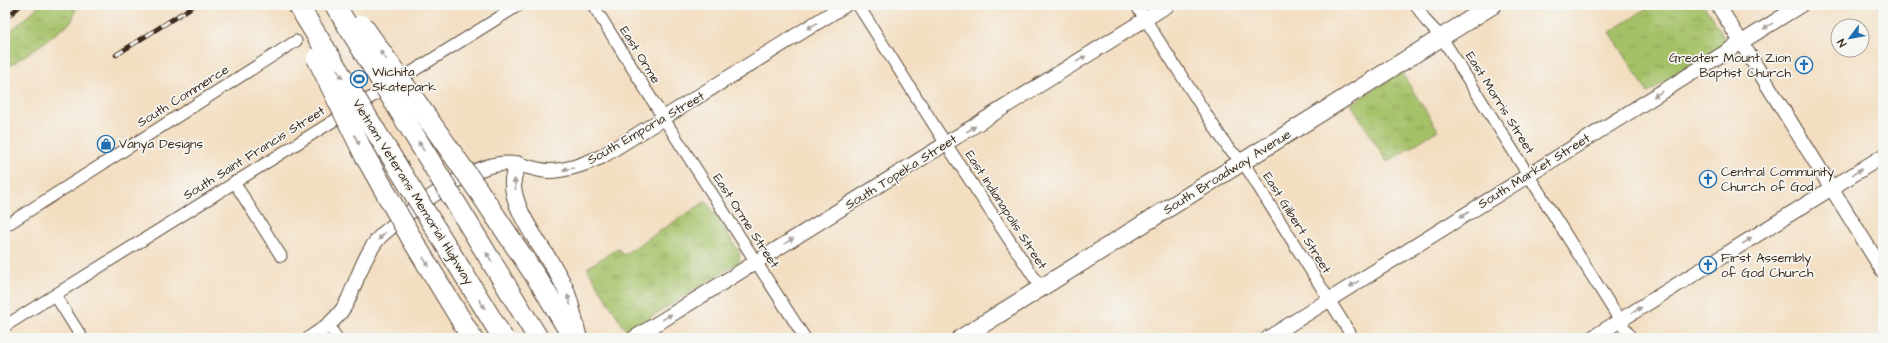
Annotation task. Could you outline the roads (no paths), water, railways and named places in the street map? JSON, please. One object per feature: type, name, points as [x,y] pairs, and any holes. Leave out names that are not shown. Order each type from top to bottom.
[{"type":"highway","points":[[290,5],[364,154],[413,241],[472,338]]},
{"type":"highway","name":"Vietnam Veterans Memorial Highway","points":[[298,5],[503,338]]},
{"type":"highway","points":[[335,5],[538,338]]},
{"type":"highway","points":[[348,5],[478,190],[544,288],[573,338]]},
{"type":"main road","name":"South Broadway Avenue","points":[[961,338],[1493,5]]},
{"type":"main road","points":[[517,164],[513,180],[517,198],[533,234],[554,266],[565,288],[579,338]]},
{"type":"street","name":"South Saint Francis Street","points":[[5,326],[519,5]]},
{"type":"street","name":"East Orme","points":[[594,5],[664,119]]},
{"type":"street","name":"South Emporia Street","points":[[310,338],[329,326],[347,301],[364,261],[382,235],[408,213],[460,179],[485,167],[501,163],[517,164],[548,171],[577,167],[601,157],[845,5]]},
{"type":"street","name":"East Indianapolis Street","points":[[858,5],[946,144],[1041,288]]},
{"type":"street","name":"East Gilbert Street","points":[[1136,5],[1228,148],[1243,162],[1353,338]]},
{"type":"street","name":"South Topeka Street","points":[[634,338],[1168,5]]},
{"type":"street","name":"East Morris Street","points":[[1416,5],[1426,21],[1442,38],[1631,338]]},
{"type":"street","points":[[1718,5],[1883,271]]},
{"type":"street","name":"South Market Street","points":[[1268,338],[1801,5]]},
{"type":"street","name":"South Commerce","points":[[5,226],[296,41]]},
{"type":"street","name":"East Orme Street","points":[[664,119],[806,338]]},
{"type":"street","points":[[1592,338],[1883,156]]},
{"type":"street","points":[[234,182],[281,256]]},
{"type":"street","points":[[55,295],[82,338]]},
{"type":"street","points":[[329,326],[337,338]]},
{"type":"railway","points":[[5,11],[11,5]]},
{"type":"railway","points":[[5,19],[21,5]]},
{"type":"railway","points":[[116,55],[195,5]]},
{"type":"place","name":"Greater Mount Zion Baptist Church","points":[[1804,65]]},
{"type":"place","name":"Wichita Skatepark","points":[[359,79]]},
{"type":"place","name":"Vanya Designs","points":[[106,144]]},
{"type":"place","name":"Central Community Church of God","points":[[1708,179]]},
{"type":"place","name":"First Assembly of God Church","points":[[1708,265]]}]
